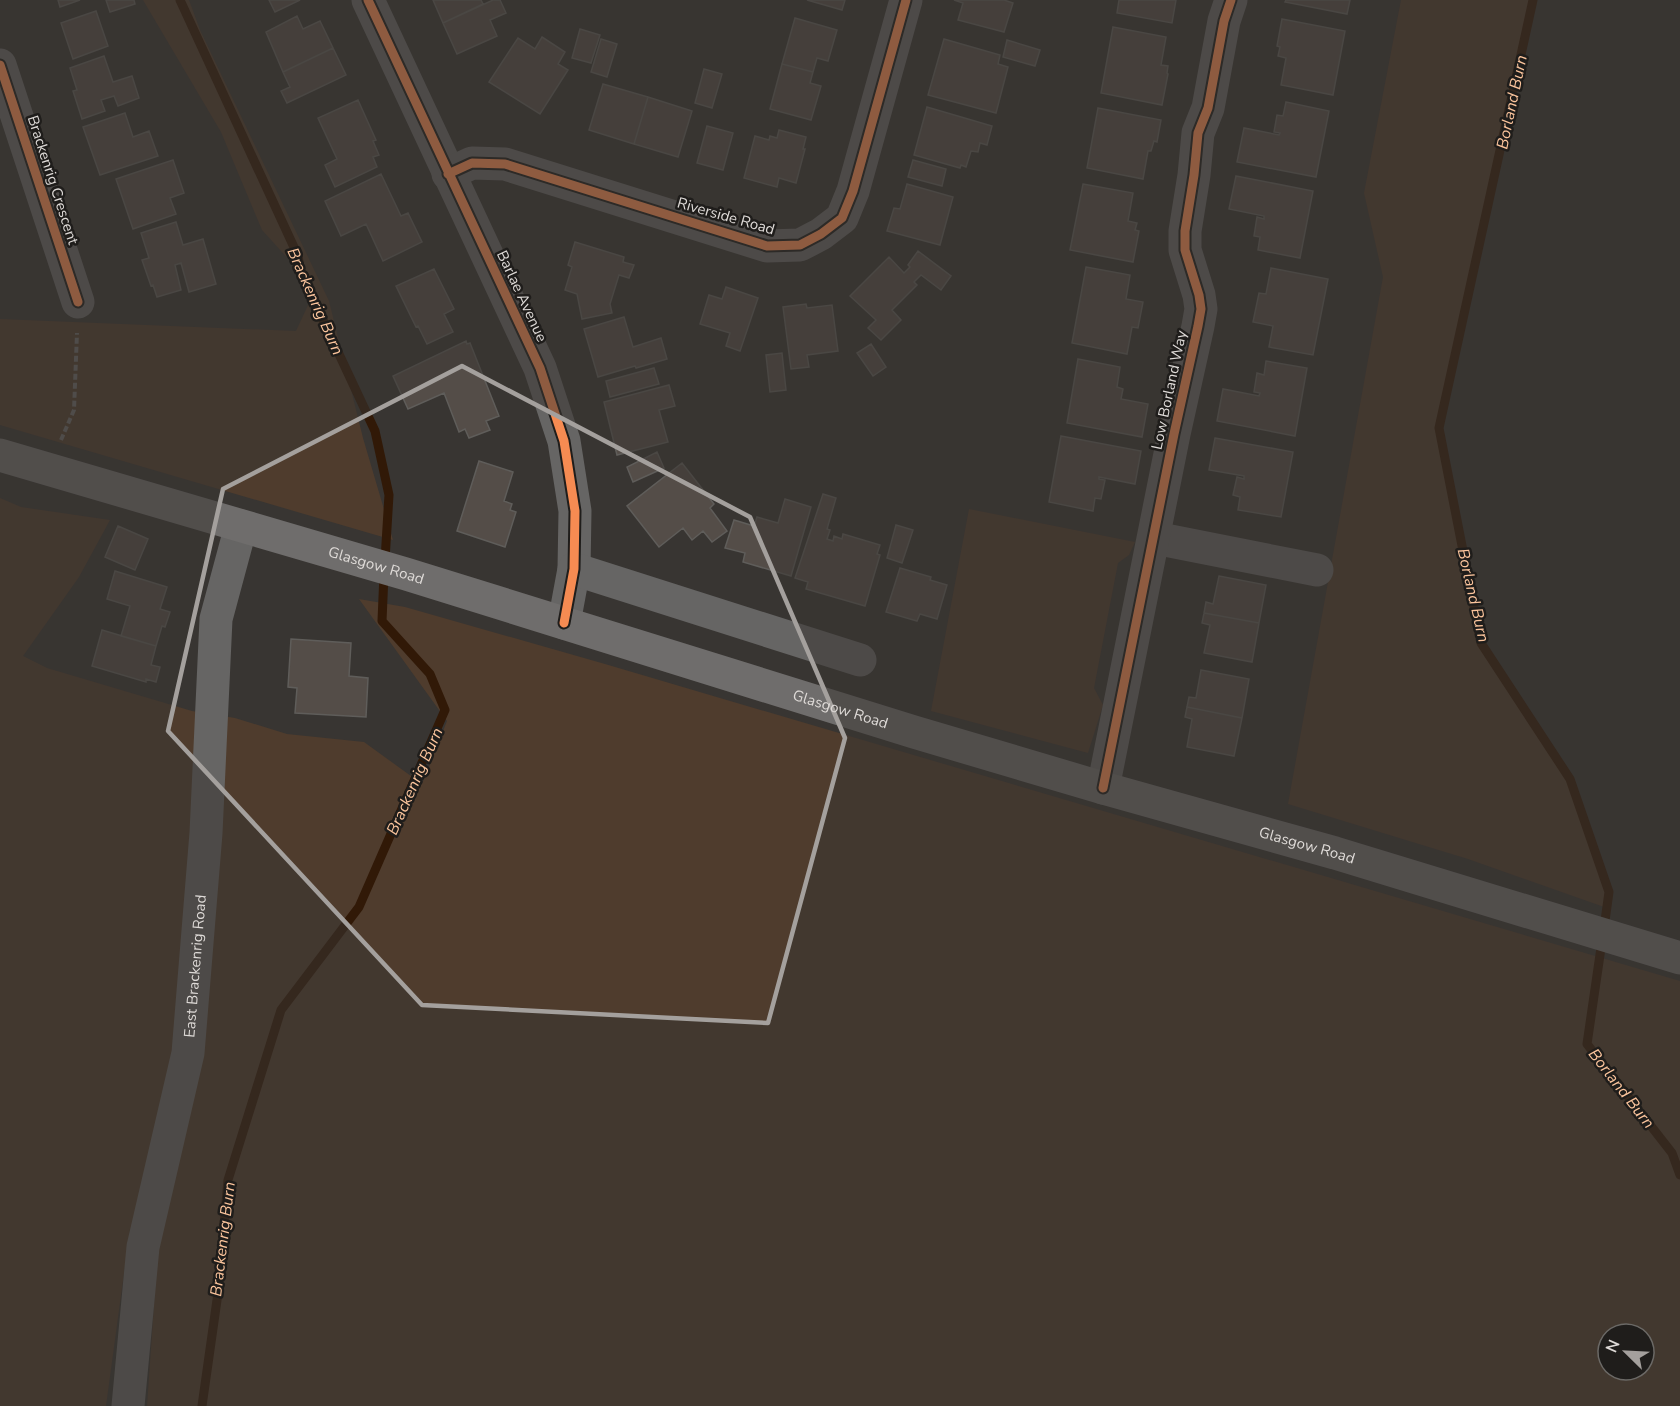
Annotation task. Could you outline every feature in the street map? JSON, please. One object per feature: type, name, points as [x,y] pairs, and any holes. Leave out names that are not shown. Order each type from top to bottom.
[{"type":"main road","name":"Glasgow Road","points":[[0,455],[564,623],[903,729],[1335,853],[1680,958]]},
{"type":"street","name":"Barlae Avenue","points":[[369,0],[540,368],[564,441],[575,511],[574,569],[564,623]]},
{"type":"street","name":"Riverside Road","points":[[448,174],[472,163],[505,164],[767,246],[800,244],[821,234],[842,218],[853,191],[906,0]]},
{"type":"street","name":"Low Borland Way","points":[[1103,788],[1201,309],[1185,250],[1185,231],[1198,134],[1208,108],[1224,21],[1231,0]]},
{"type":"street","name":"Brackenrig Crescent","points":[[0,65],[50,264],[78,302]]},
{"type":"street","name":"East Brackenrig Road","points":[[128,1406],[143,1247],[188,1053],[206,834],[216,619],[241,526]]},
{"type":"street","points":[[1155,538],[1317,570]]},
{"type":"street","points":[[574,569],[860,660]]},
{"type":"path","points":[[74,410],[78,302]]},
{"type":"highlighted area","points":[[462,366],[750,517],[845,738],[768,1023],[422,1005],[168,731],[223,489]]},
{"type":"shaded area","points":[[143,0],[189,0],[200,30],[329,301],[363,438],[393,540],[0,425],[0,319],[296,331],[310,301],[301,273],[262,230],[221,132]]},
{"type":"shaded area","points":[[1401,0],[1533,0],[1439,428],[1481,643],[1570,779],[1609,892],[1607,908],[1468,859],[1288,804],[1383,277],[1364,193]]},
{"type":"shaded area","points":[[0,498],[21,507],[110,520],[79,577],[23,656],[47,668],[192,711],[235,718],[287,734],[364,742],[422,784],[447,721],[359,599],[405,607],[605,664],[1680,981],[1680,1406],[147,1406],[158,1247],[130,1229],[106,1406],[0,1406]]},
{"type":"shaded area","points":[[969,509],[1135,542],[1129,555],[1118,563],[1094,688],[1103,705],[1088,753],[931,711]]},
{"type":"building","points":[[58,0],[80,0],[60,7]]},
{"type":"building","points":[[106,0],[134,0],[135,4],[110,12]]},
{"type":"building","points":[[269,0],[300,0],[275,12]]},
{"type":"building","points":[[433,0],[481,0],[483,4],[443,23]]},
{"type":"building","points":[[493,0],[500,0],[506,13],[490,20],[497,36],[457,54],[443,23]]},
{"type":"building","points":[[807,0],[845,0],[842,10]]},
{"type":"building","points":[[954,0],[1004,0],[1013,3],[1004,32],[958,20],[963,3]]},
{"type":"building","points":[[1119,0],[1176,0],[1172,23],[1117,13]]},
{"type":"building","points":[[1286,0],[1350,0],[1347,14],[1285,2]]},
{"type":"building","points":[[96,11],[108,46],[73,59],[61,23]]},
{"type":"building","points":[[297,16],[303,29],[320,21],[333,48],[283,72],[266,32]]},
{"type":"building","points":[[795,18],[837,30],[828,61],[817,58],[813,72],[782,64]]},
{"type":"building","points":[[1282,19],[1345,31],[1333,95],[1281,85],[1286,58],[1278,56],[1280,47],[1277,46]]},
{"type":"building","points":[[1113,27],[1166,37],[1161,65],[1168,66],[1168,74],[1162,105],[1101,93]]},
{"type":"building","points":[[580,29],[600,35],[591,63],[572,58]]},
{"type":"building","points":[[542,37],[565,52],[558,64],[568,70],[540,114],[489,82],[518,38],[535,49]]},
{"type":"building","points":[[601,39],[617,44],[607,77],[591,72]]},
{"type":"building","points":[[944,39],[1000,55],[998,64],[1008,67],[996,113],[928,95]]},
{"type":"building","points":[[1007,40],[1040,50],[1035,66],[1003,57]]},
{"type":"building","points":[[333,48],[346,75],[287,103],[281,91],[290,87],[283,72]]},
{"type":"building","points":[[104,56],[113,82],[132,76],[139,98],[118,106],[114,96],[101,100],[105,111],[82,119],[73,91],[77,90],[70,68]]},
{"type":"building","points":[[782,64],[813,72],[810,83],[821,86],[811,120],[770,109]]},
{"type":"building","points":[[704,69],[722,74],[712,108],[695,103]]},
{"type":"building","points":[[603,84],[648,97],[634,144],[589,130]]},
{"type":"building","points":[[648,97],[692,111],[678,157],[634,144]]},
{"type":"building","points":[[358,100],[376,140],[373,141],[379,155],[373,157],[377,167],[335,187],[325,165],[337,159],[318,118]]},
{"type":"building","points":[[1286,102],[1329,111],[1316,177],[1237,162],[1244,128],[1279,135],[1280,133],[1274,132],[1277,115],[1283,116]]},
{"type":"building","points":[[927,107],[992,126],[987,145],[980,143],[978,152],[971,151],[966,167],[961,165],[960,168],[914,155]]},
{"type":"building","points":[[1098,108],[1161,120],[1157,142],[1154,141],[1151,151],[1148,151],[1143,179],[1087,168]]},
{"type":"building","points":[[125,113],[133,137],[149,131],[158,156],[100,175],[83,127]]},
{"type":"building","points":[[707,126],[733,133],[723,170],[697,163]]},
{"type":"building","points":[[779,130],[806,137],[796,183],[779,178],[777,187],[744,178],[755,136],[769,140],[770,136],[777,138]]},
{"type":"building","points":[[173,160],[184,193],[170,198],[176,214],[133,229],[116,179]]},
{"type":"building","points":[[913,160],[946,169],[942,186],[908,177]]},
{"type":"building","points":[[381,174],[401,216],[408,213],[422,242],[383,261],[366,224],[341,236],[325,201]]},
{"type":"building","points":[[1236,176],[1313,191],[1300,258],[1258,250],[1260,237],[1254,236],[1257,217],[1264,219],[1264,216],[1229,209]]},
{"type":"building","points":[[907,184],[953,197],[940,245],[887,231],[894,208],[900,209]]},
{"type":"building","points":[[1083,184],[1133,193],[1128,221],[1137,223],[1135,230],[1139,231],[1133,262],[1070,250]]},
{"type":"building","points":[[176,222],[183,245],[203,239],[216,284],[189,292],[181,263],[175,265],[181,290],[157,297],[142,260],[149,258],[141,233]]},
{"type":"building","points":[[575,242],[624,257],[623,262],[634,265],[629,278],[619,275],[610,304],[612,313],[582,319],[577,294],[565,290],[572,267],[568,265]]},
{"type":"building","points":[[918,251],[951,276],[941,290],[921,275],[914,282],[917,285],[892,310],[901,320],[881,340],[868,328],[876,320],[850,296],[889,257],[904,273],[910,267],[908,265]]},
{"type":"building","points":[[1086,267],[1130,275],[1126,299],[1143,302],[1138,328],[1132,327],[1127,354],[1072,343]]},
{"type":"building","points":[[1271,268],[1328,279],[1313,355],[1269,347],[1273,326],[1253,322],[1259,293],[1266,294]]},
{"type":"building","points":[[434,269],[454,309],[444,314],[453,332],[427,344],[396,286]]},
{"type":"building","points":[[726,287],[758,298],[740,351],[726,346],[730,333],[700,324],[709,295],[722,299]]},
{"type":"building","points":[[806,304],[807,308],[832,305],[838,351],[807,355],[809,367],[791,369],[783,307]]},
{"type":"building","points":[[624,317],[633,347],[661,338],[667,359],[598,377],[584,329]]},
{"type":"building","points":[[466,341],[467,344],[470,343],[499,416],[486,421],[490,430],[469,438],[465,429],[459,432],[444,393],[408,409],[393,376]]},
{"type":"building","points":[[871,344],[886,367],[873,376],[857,353]]},
{"type":"building","points":[[782,353],[786,390],[770,392],[766,355]]},
{"type":"building","points":[[1078,359],[1120,367],[1117,387],[1123,389],[1121,399],[1148,404],[1142,437],[1067,423]]},
{"type":"building","points":[[1266,361],[1307,368],[1295,436],[1217,421],[1223,389],[1259,396],[1260,393],[1254,392],[1257,373],[1264,375]]},
{"type":"building","points":[[654,368],[659,384],[610,397],[606,381]]},
{"type":"building","points":[[669,385],[675,406],[659,410],[668,442],[617,455],[604,402]]},
{"type":"building","points":[[1061,436],[1141,451],[1135,484],[1099,477],[1105,480],[1101,499],[1095,498],[1093,511],[1049,502]]},
{"type":"building","points":[[1215,438],[1293,452],[1281,517],[1238,510],[1240,497],[1233,495],[1237,477],[1244,479],[1244,476],[1209,470]]},
{"type":"building","points":[[657,452],[664,468],[633,482],[627,467]]},
{"type":"building","points":[[479,461],[513,472],[504,501],[512,504],[510,510],[516,512],[505,547],[457,531]]},
{"type":"building","points":[[682,463],[714,504],[710,508],[727,531],[712,542],[703,531],[692,540],[683,528],[659,547],[627,506]]},
{"type":"building","points":[[823,494],[836,498],[827,529],[830,530],[827,539],[833,541],[834,536],[842,539],[843,534],[880,545],[877,554],[880,555],[865,606],[806,589],[808,582],[795,578]]},
{"type":"building","points":[[785,499],[811,507],[791,576],[743,562],[745,553],[725,548],[734,520],[754,526],[757,517],[778,523]]},
{"type":"building","points":[[896,525],[913,530],[902,563],[887,558]]},
{"type":"building","points":[[118,526],[148,539],[135,570],[105,557]]},
{"type":"building","points":[[900,568],[931,577],[930,580],[947,585],[937,619],[920,614],[917,621],[886,612]]},
{"type":"building","points":[[115,571],[167,587],[160,609],[170,612],[165,627],[162,626],[156,646],[121,636],[130,606],[107,599]]},
{"type":"building","points":[[1219,576],[1266,585],[1259,623],[1204,613],[1206,602],[1213,604]]},
{"type":"building","points":[[1204,613],[1259,623],[1252,662],[1204,653],[1210,625],[1202,623]]},
{"type":"building","points":[[102,630],[156,646],[151,665],[160,667],[156,682],[146,679],[146,682],[92,666]]},
{"type":"building","points":[[291,639],[351,643],[349,676],[368,678],[366,717],[295,713],[297,688],[288,687]]},
{"type":"building","points":[[1201,670],[1249,679],[1242,718],[1187,707],[1189,697],[1196,698]]},
{"type":"building","points":[[1187,707],[1242,718],[1234,756],[1187,747],[1192,719],[1185,717]]},
{"type":"waterway","name":"Brackenrig Burn","points":[[180,0],[298,256],[301,273],[375,431],[389,495],[385,560]]},
{"type":"waterway","name":"Borland Burn","points":[[1533,0],[1439,428],[1481,643],[1570,779],[1609,892],[1604,928]]},
{"type":"waterway","name":"Brackenrig Burn","points":[[202,1406],[218,1293],[228,1180],[281,1010],[359,907],[445,710],[430,674],[382,621],[384,574]]},
{"type":"waterway","name":"Borland Burn","points":[[1602,941],[1587,1044],[1672,1153],[1680,1175]]},
{"type":"cycle path","points":[[368,0],[540,368],[564,441],[575,511],[574,569],[564,623]]},
{"type":"cycle path","points":[[448,174],[472,163],[505,164],[767,246],[800,245],[821,234],[842,218],[853,191],[906,0]]},
{"type":"cycle path","points":[[1103,788],[1201,309],[1185,250],[1185,231],[1198,133],[1208,108],[1224,21],[1231,0]]},
{"type":"cycle path","points":[[0,65],[78,302]]}]
